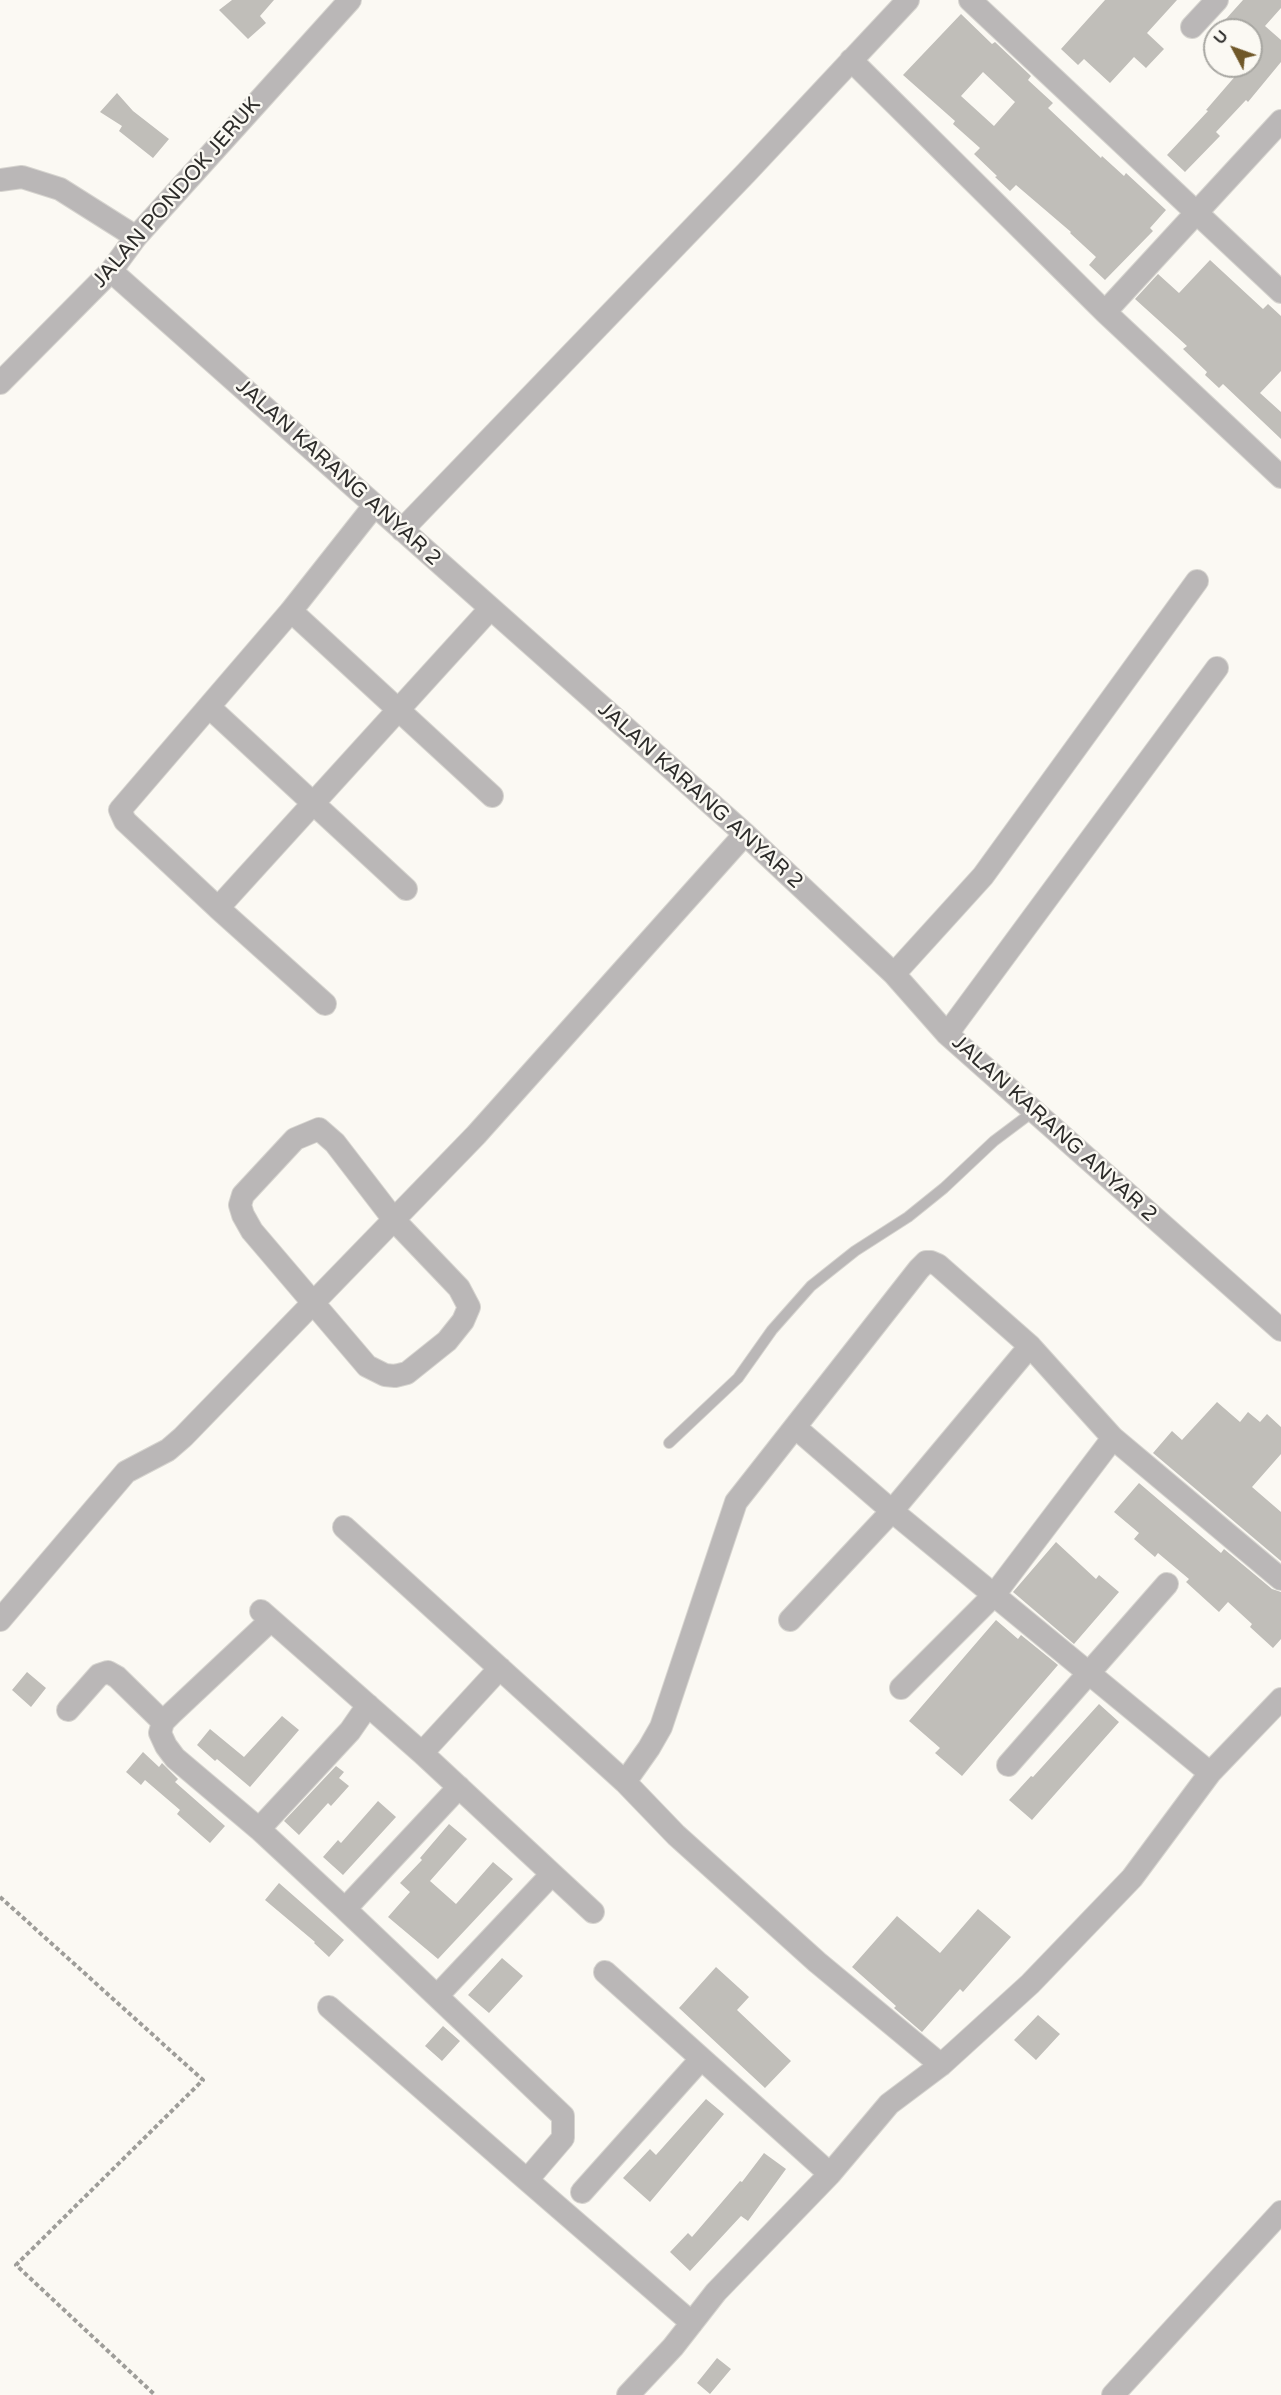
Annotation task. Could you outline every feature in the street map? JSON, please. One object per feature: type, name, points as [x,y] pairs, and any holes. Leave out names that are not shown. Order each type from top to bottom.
[{"type":"street","name":"JALAN PONDOK JERUK","points":[[0,383],[111,271],[136,237],[350,0]]},
{"type":"street","points":[[402,530],[746,173],[908,0]]},
{"type":"street","points":[[970,0],[1281,292]]},
{"type":"street","points":[[1192,27],[1217,0]]},
{"type":"street","points":[[851,60],[1105,312],[1281,477]]},
{"type":"street","points":[[1105,312],[1281,121]]},
{"type":"street","points":[[0,180],[22,177],[60,189],[136,237]]},
{"type":"street","name":"JALAN KARANG ANYAR 2","points":[[111,271],[745,834],[894,974],[947,1034],[1281,1330]]},
{"type":"street","points":[[325,1004],[125,821],[120,810],[291,611],[374,506]]},
{"type":"street","points":[[894,974],[983,876],[1197,581]]},
{"type":"street","points":[[218,908],[490,609]]},
{"type":"street","points":[[291,611],[492,796]]},
{"type":"street","points":[[947,1034],[1217,668]]},
{"type":"street","points":[[209,707],[406,889]]},
{"type":"street","points":[[0,1620],[126,1472],[168,1450],[183,1437],[395,1221],[476,1135],[745,834]]},
{"type":"street","points":[[319,1129],[328,1135],[395,1221],[459,1288],[469,1307],[463,1321],[428,1359],[407,1373],[395,1376],[385,1375],[367,1366],[252,1231],[240,1205],[243,1196],[295,1139],[319,1129]]},
{"type":"street","points":[[625,1782],[661,1727],[736,1502],[926,1263],[931,1262],[938,1265],[1030,1346],[1113,1438],[1281,1579]]},
{"type":"street","points":[[790,1620],[892,1511],[1030,1346]]},
{"type":"street","points":[[796,1428],[892,1511],[1210,1773]]},
{"type":"street","points":[[901,1688],[994,1595],[1113,1438]]},
{"type":"street","points":[[344,1527],[625,1782],[676,1835],[817,1962],[941,2065]]},
{"type":"street","points":[[1008,1766],[1167,1584]]},
{"type":"street","points":[[527,2180],[563,2138],[563,2116],[259,1829],[175,1758],[160,1734],[163,1722],[266,1616],[459,1786],[593,1912]]},
{"type":"street","points":[[422,1753],[500,1668]]},
{"type":"street","points":[[68,1710],[99,1675],[108,1672],[117,1677],[163,1722]]},
{"type":"street","points":[[628,2395],[692,2323],[716,2292],[830,2174],[888,2104],[941,2065],[1030,1984],[1132,1878],[1210,1773],[1281,1699]]},
{"type":"street","points":[[259,1829],[350,1731],[368,1705]]},
{"type":"street","points":[[345,1909],[459,1786]]},
{"type":"street","points":[[437,1996],[552,1874]]},
{"type":"street","points":[[605,1972],[830,2174]]},
{"type":"street","points":[[329,2007],[692,2323]]},
{"type":"street","points":[[582,2192],[701,2059]]},
{"type":"street","points":[[1113,2395],[1281,2212]]},
{"type":"lane","points":[[669,1443],[738,1378],[772,1330],[811,1286],[855,1251],[908,1217],[944,1188],[994,1141],[1034,1111]]},
{"type":"path","points":[[0,1897],[203,2080],[16,2265],[155,2395]]},
{"type":"building","points":[[232,0],[274,0],[260,16],[266,23],[248,39],[219,10]]},
{"type":"building","points":[[1105,0],[1177,0],[1147,33],[1164,49],[1146,68],[1134,57],[1110,83],[1084,59],[1078,65],[1061,49]]},
{"type":"building","points":[[1243,0],[1281,0],[1281,8],[1265,26],[1281,40],[1281,62],[1248,102],[1246,100],[1216,132],[1220,136],[1185,172],[1167,155],[1208,111],[1206,110],[1234,78],[1263,78],[1263,18],[1227,18]]},
{"type":"building","points":[[961,14],[992,44],[995,42],[1031,76],[1028,80],[1053,103],[1048,108],[1101,158],[1102,156],[1124,176],[1126,173],[1166,210],[1150,228],[1153,231],[1105,280],[1089,265],[1096,257],[1071,232],[1016,185],[1010,191],[995,177],[997,176],[974,154],[980,148],[953,124],[955,121],[903,75]],"holes":[[[983,72],[1015,102],[994,126],[961,96]]]},
{"type":"building","points":[[117,93],[133,111],[169,139],[153,158],[119,131],[122,126],[100,112]]},
{"type":"building","points":[[1210,260],[1263,309],[1268,304],[1281,316],[1281,371],[1260,393],[1281,412],[1281,439],[1223,384],[1219,388],[1205,375],[1207,372],[1183,349],[1187,346],[1135,299],[1158,274],[1179,293]]},
{"type":"building","points":[[1217,1402],[1240,1422],[1248,1412],[1260,1422],[1267,1414],[1281,1427],[1281,1454],[1252,1487],[1281,1512],[1281,1561],[1153,1453],[1172,1431],[1182,1440]]},
{"type":"building","points":[[1139,1483],[1221,1553],[1224,1549],[1272,1589],[1281,1592],[1281,1639],[1273,1648],[1228,1602],[1219,1612],[1186,1582],[1189,1579],[1158,1553],[1155,1557],[1134,1539],[1139,1533],[1114,1512]]},
{"type":"building","points":[[1056,1542],[1096,1579],[1099,1575],[1119,1592],[1074,1644],[1013,1592]]},
{"type":"building","points":[[996,1620],[1018,1639],[1021,1635],[1058,1665],[962,1776],[935,1753],[940,1748],[909,1721]]},
{"type":"building","points":[[27,1672],[46,1688],[31,1707],[12,1690]]},
{"type":"building","points":[[1099,1704],[1119,1722],[1032,1820],[1009,1800]]},
{"type":"building","points":[[282,1716],[299,1730],[250,1787],[197,1745],[210,1729],[244,1757]]},
{"type":"building","points":[[143,1752],[159,1767],[162,1763],[178,1779],[175,1782],[225,1826],[210,1843],[177,1814],[180,1810],[145,1780],[141,1785],[126,1772]]},
{"type":"building","points":[[336,1766],[344,1772],[339,1778],[349,1786],[331,1806],[328,1803],[299,1835],[284,1821]]},
{"type":"building","points":[[378,1801],[396,1817],[343,1875],[323,1857],[338,1840],[341,1843]]},
{"type":"building","points":[[449,1824],[467,1839],[430,1881],[456,1904],[493,1862],[513,1879],[438,1959],[388,1917],[410,1892],[400,1883],[422,1860],[420,1858]]},
{"type":"building","points":[[279,1883],[344,1940],[329,1957],[315,1942],[265,1900]]},
{"type":"building","points":[[978,1909],[1011,1937],[963,1992],[960,1989],[922,2032],[852,1967],[897,1916],[940,1953]]},
{"type":"building","points":[[502,1958],[523,1976],[489,2013],[468,1995]]},
{"type":"building","points":[[716,1967],[749,1997],[737,2010],[791,2061],[765,2088],[679,2008]]},
{"type":"building","points":[[1038,2015],[1060,2034],[1036,2060],[1014,2040]]},
{"type":"building","points":[[443,2026],[460,2041],[442,2061],[425,2046]]},
{"type":"building","points":[[706,2099],[724,2114],[650,2202],[623,2178],[650,2149],[656,2155]]},
{"type":"building","points":[[764,2153],[786,2169],[748,2221],[741,2216],[690,2271],[670,2252],[688,2233],[692,2237],[740,2181],[742,2182]]},
{"type":"building","points":[[717,2358],[731,2369],[710,2394],[697,2383]]}]
